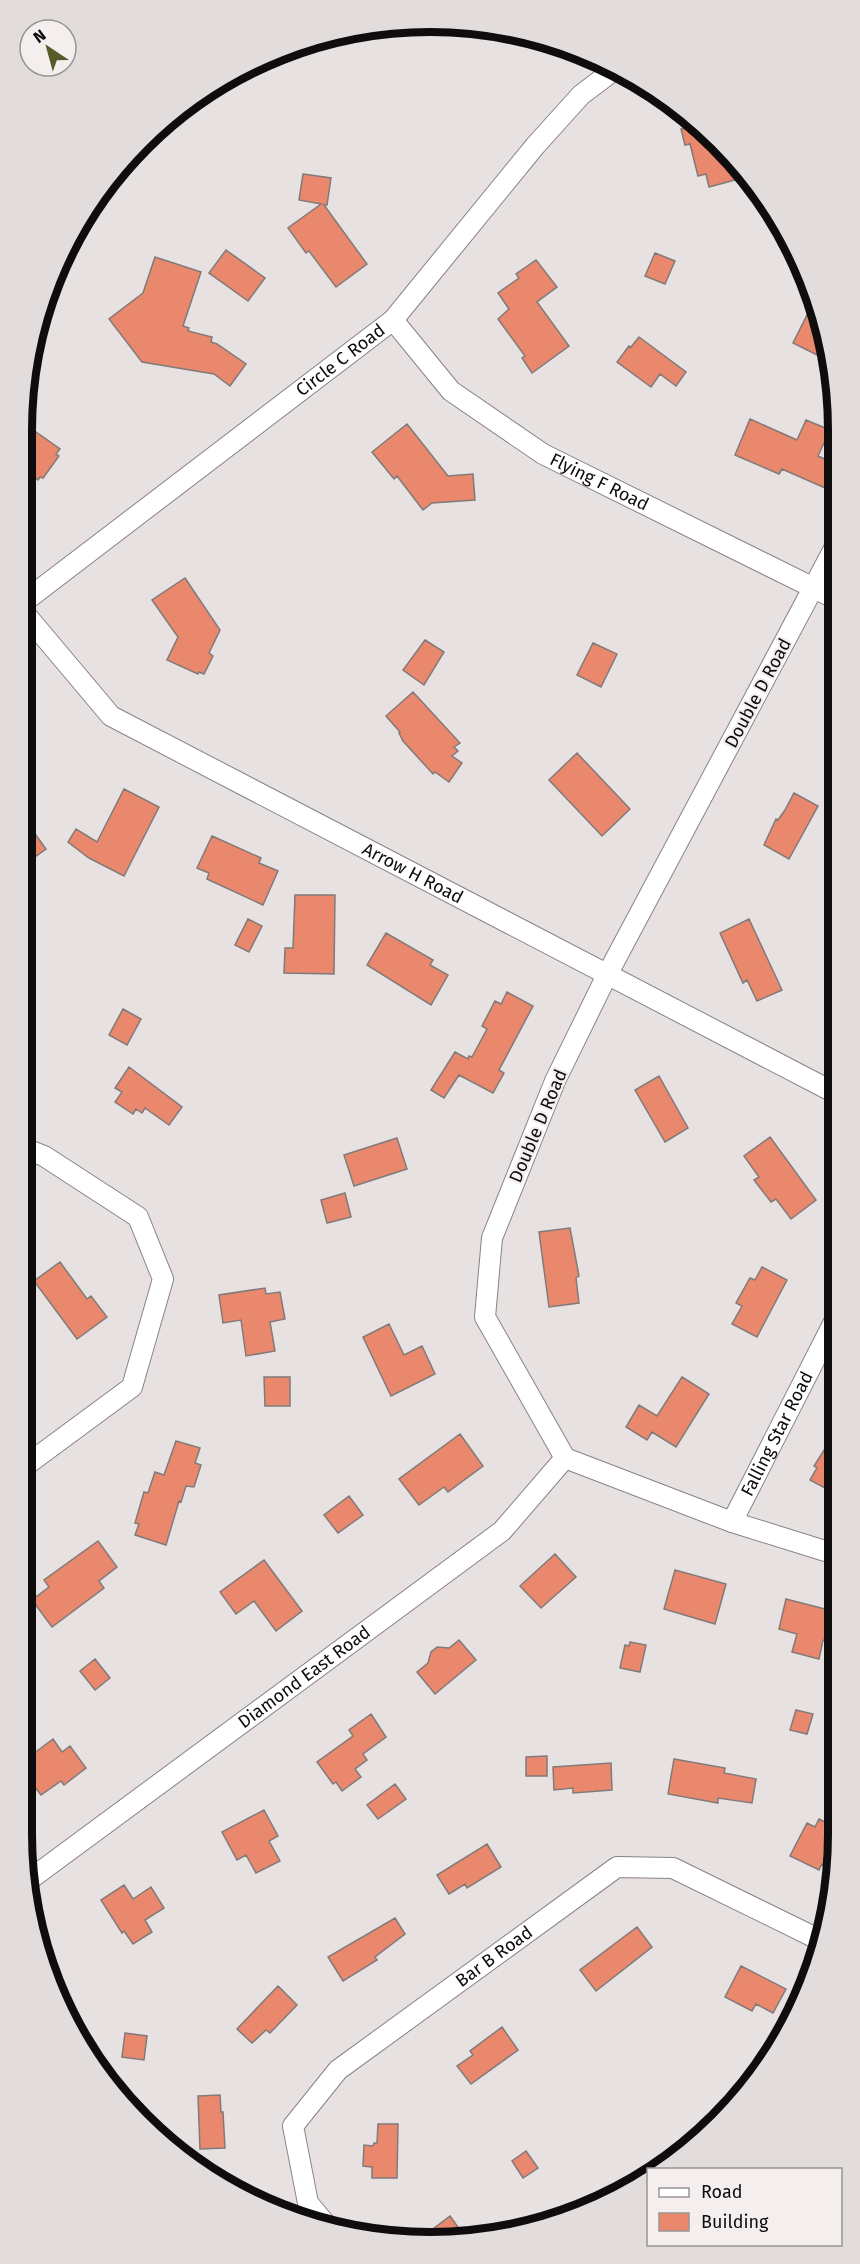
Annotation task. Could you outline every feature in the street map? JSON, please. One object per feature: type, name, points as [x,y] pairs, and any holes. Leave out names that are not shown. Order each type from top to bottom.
[{"type":"street","name":"Circle C Road","points":[[32,596],[393,320],[535,146],[581,95],[608,74]]},
{"type":"street","name":"Flying F Road","points":[[393,320],[451,391],[543,454],[828,595]]},
{"type":"street","name":"Double D Road","points":[[565,1458],[485,1317],[492,1238],[555,1081],[607,975],[828,560]]},
{"type":"street","name":"Arrow H Road","points":[[32,622],[111,716],[828,1089]]},
{"type":"street","points":[[32,1151],[44,1156],[138,1216],[164,1279],[132,1387],[32,1461]]},
{"type":"street","name":"Falling Star Road","points":[[732,1522],[828,1334]]},
{"type":"street","points":[[565,1458],[732,1522],[828,1552]]},
{"type":"street","name":"Diamond East Road","points":[[34,1876],[502,1531],[565,1458]]},
{"type":"street","name":"Bar B Road","points":[[319,2217],[308,2203],[293,2126],[338,2070],[617,1867],[673,1868],[815,1938]]},
{"type":"building","points":[[689,127],[693,130],[730,167],[735,180],[709,187],[706,174],[698,176],[690,144],[685,145],[681,129]]},
{"type":"building","points":[[303,174],[331,178],[327,205],[324,205],[367,264],[336,287],[309,251],[306,253],[288,228],[321,204],[299,200]]},
{"type":"building","points":[[226,250],[265,278],[248,301],[209,273]]},
{"type":"building","points":[[655,253],[675,261],[665,284],[645,276]]},
{"type":"building","points":[[155,257],[201,272],[183,326],[189,328],[188,331],[212,337],[211,342],[246,364],[230,386],[214,374],[142,362],[109,319],[143,293]]},
{"type":"building","points":[[536,260],[557,287],[537,302],[569,346],[532,373],[522,358],[525,356],[498,319],[509,309],[498,293],[519,278],[516,274]]},
{"type":"building","points":[[807,315],[812,317],[822,357],[793,343]]},
{"type":"building","points":[[639,337],[686,372],[676,386],[660,374],[651,387],[617,362]]},
{"type":"building","points":[[750,419],[797,440],[806,420],[828,429],[828,434],[818,456],[828,460],[828,481],[825,488],[782,469],[779,474],[735,455]]},
{"type":"building","points":[[407,424],[448,476],[473,474],[475,500],[432,503],[423,510],[397,476],[394,479],[372,452]]},
{"type":"building","points":[[32,429],[60,449],[56,454],[59,456],[43,478],[40,477],[38,480],[32,476]]},
{"type":"building","points":[[185,578],[220,630],[209,653],[213,656],[204,674],[199,672],[198,674],[167,660],[178,637],[152,600]]},
{"type":"building","points":[[425,640],[444,652],[424,685],[403,670]]},
{"type":"building","points":[[593,643],[617,654],[601,687],[577,675]]},
{"type":"building","points":[[413,692],[460,743],[454,747],[458,751],[452,756],[462,763],[449,782],[435,772],[433,774],[403,741],[400,732],[386,716]]},
{"type":"building","points":[[577,753],[630,809],[602,836],[549,780]]},
{"type":"building","points":[[124,789],[159,807],[124,876],[89,858],[68,842],[76,829],[97,842]]},
{"type":"building","points":[[794,793],[818,806],[789,859],[764,845],[776,819],[778,820],[785,810]]},
{"type":"building","points":[[32,832],[46,849],[32,859]]},
{"type":"building","points":[[212,836],[261,858],[259,863],[278,871],[263,905],[207,879],[209,873],[197,868]]},
{"type":"building","points":[[295,895],[335,895],[334,974],[284,973],[285,948],[293,948]]},
{"type":"building","points":[[248,919],[262,926],[249,952],[235,945]]},
{"type":"building","points":[[749,919],[782,990],[757,1001],[747,980],[743,983],[720,933]]},
{"type":"building","points":[[386,933],[433,960],[430,965],[448,975],[431,1005],[367,965]]},
{"type":"building","points":[[507,992],[533,1006],[499,1070],[504,1073],[493,1093],[459,1075],[444,1098],[431,1090],[455,1052],[468,1059],[469,1056],[472,1057],[487,1029],[482,1026],[495,1001],[501,1004]]},
{"type":"building","points":[[123,1009],[141,1019],[127,1045],[109,1035]]},
{"type":"building","points":[[129,1067],[182,1107],[169,1125],[145,1108],[142,1113],[136,1109],[133,1114],[115,1102],[122,1092],[115,1088]]},
{"type":"building","points":[[659,1076],[688,1128],[665,1142],[635,1090]]},
{"type":"building","points":[[770,1137],[816,1200],[791,1219],[776,1199],[771,1202],[754,1180],[759,1177],[744,1156]]},
{"type":"building","points":[[397,1138],[407,1169],[354,1186],[344,1155]]},
{"type":"building","points":[[345,1193],[351,1217],[327,1223],[321,1200]]},
{"type":"building","points":[[570,1228],[579,1276],[576,1278],[579,1303],[549,1307],[539,1232]]},
{"type":"building","points":[[60,1262],[87,1299],[91,1296],[107,1317],[77,1339],[34,1281]]},
{"type":"building","points":[[762,1267],[787,1280],[757,1337],[732,1324],[742,1306],[736,1303],[750,1278],[755,1280]]},
{"type":"building","points":[[265,1288],[266,1294],[280,1292],[285,1319],[270,1322],[275,1351],[246,1356],[241,1320],[223,1323],[219,1295]]},
{"type":"building","points":[[389,1324],[404,1355],[422,1346],[435,1374],[391,1396],[363,1337]]},
{"type":"building","points":[[264,1377],[290,1377],[290,1406],[265,1406]]},
{"type":"building","points":[[682,1377],[709,1394],[676,1447],[652,1432],[647,1440],[626,1427],[639,1405],[657,1416]]},
{"type":"building","points":[[460,1434],[483,1466],[448,1492],[444,1487],[419,1505],[399,1479]]},
{"type":"building","points":[[176,1441],[200,1448],[195,1463],[201,1465],[194,1487],[186,1486],[181,1502],[179,1501],[166,1545],[135,1535],[139,1524],[135,1523],[144,1492],[148,1493],[155,1472],[164,1475]]},
{"type":"building","points":[[828,1444],[828,1490],[810,1480],[817,1468],[814,1466]]},
{"type":"building","points":[[349,1496],[363,1515],[338,1533],[324,1515]]},
{"type":"building","points":[[98,1541],[117,1567],[99,1581],[104,1588],[52,1627],[32,1600],[49,1587],[44,1580]]},
{"type":"building","points":[[555,1554],[576,1577],[541,1608],[520,1586]]},
{"type":"building","points":[[264,1560],[302,1611],[276,1631],[254,1601],[236,1614],[220,1592]]},
{"type":"building","points":[[675,1570],[726,1584],[715,1624],[664,1609]]},
{"type":"building","points":[[786,1599],[828,1610],[828,1641],[823,1640],[819,1659],[792,1652],[797,1634],[779,1629]]},
{"type":"building","points":[[459,1640],[476,1660],[435,1694],[417,1672],[428,1663],[431,1652],[437,1647],[449,1648]]},
{"type":"building","points":[[630,1642],[646,1645],[640,1672],[620,1668],[625,1645],[629,1646]]},
{"type":"building","points":[[95,1659],[110,1678],[95,1690],[80,1671]]},
{"type":"building","points":[[796,1710],[813,1714],[807,1734],[790,1730]]},
{"type":"building","points":[[371,1714],[386,1737],[363,1754],[367,1760],[355,1769],[361,1777],[342,1791],[336,1782],[333,1784],[317,1762],[353,1736],[349,1730]]},
{"type":"building","points":[[53,1739],[62,1752],[70,1746],[86,1768],[64,1785],[61,1781],[41,1795],[32,1783],[32,1755]]},
{"type":"building","points":[[547,1756],[547,1776],[526,1776],[526,1757]]},
{"type":"building","points":[[674,1759],[725,1768],[724,1773],[756,1779],[752,1803],[718,1798],[718,1803],[668,1794]]},
{"type":"building","points":[[611,1763],[612,1790],[573,1793],[573,1788],[554,1790],[553,1767]]},
{"type":"building","points":[[395,1784],[406,1799],[378,1819],[367,1805]]},
{"type":"building","points":[[264,1810],[278,1836],[269,1841],[280,1861],[256,1873],[246,1855],[237,1860],[222,1832]]},
{"type":"building","points":[[819,1819],[828,1824],[827,1867],[822,1864],[819,1870],[790,1856],[807,1823],[815,1827]]},
{"type":"building","points":[[487,1844],[501,1867],[467,1888],[465,1884],[449,1894],[437,1875]]},
{"type":"building","points":[[124,1885],[133,1899],[151,1887],[164,1908],[145,1920],[152,1932],[133,1944],[124,1931],[122,1933],[101,1900]]},
{"type":"building","points":[[395,1918],[405,1934],[375,1957],[377,1960],[343,1981],[328,1957]]},
{"type":"building","points":[[637,1927],[652,1947],[596,1991],[580,1970]]},
{"type":"building","points":[[741,1966],[786,1989],[773,2013],[756,2004],[752,2011],[725,1997]]},
{"type":"building","points":[[278,1986],[297,2005],[270,2033],[266,2030],[252,2043],[237,2029]]},
{"type":"building","points":[[502,2027],[518,2050],[471,2084],[457,2066],[473,2055],[470,2051]]},
{"type":"building","points":[[125,2033],[147,2036],[144,2060],[122,2057]]},
{"type":"building","points":[[220,2095],[225,2148],[200,2149],[198,2096]]},
{"type":"building","points":[[378,2124],[398,2124],[397,2178],[372,2178],[372,2167],[363,2166],[364,2145],[373,2146],[377,2143]]},
{"type":"building","points":[[526,2151],[538,2168],[523,2178],[512,2161]]},
{"type":"building","points":[[450,2216],[461,2231],[456,2232],[429,2232]]}]
